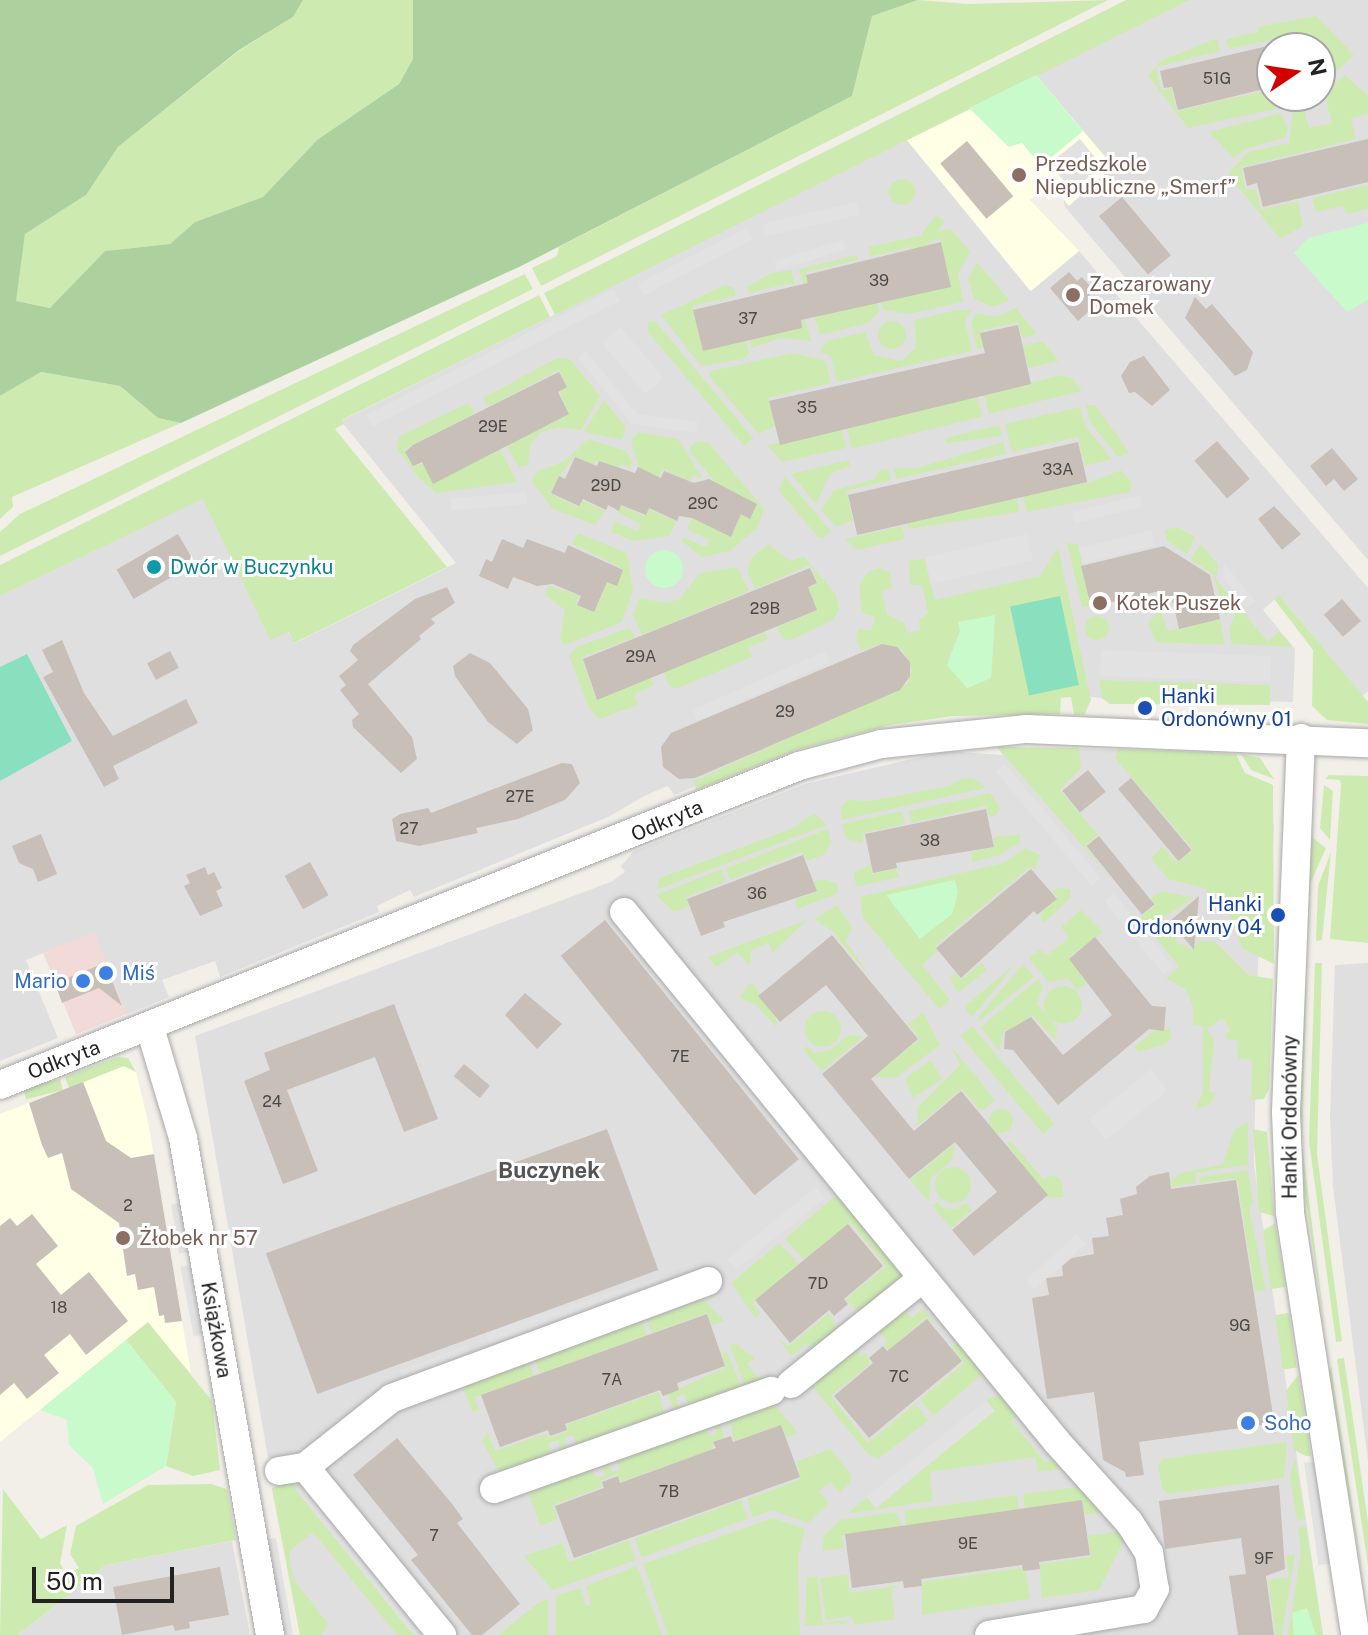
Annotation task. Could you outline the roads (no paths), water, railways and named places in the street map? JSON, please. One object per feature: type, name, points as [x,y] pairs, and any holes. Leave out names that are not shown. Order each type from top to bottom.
[{"type":"street","name":"Odkryta","points":[[0,1085],[150,1028],[799,766],[881,744],[1027,729],[1368,743]]},
{"type":"street","name":"Hanki Ordonówny","points":[[1301,738],[1286,1112],[1290,1213],[1355,1635]]},
{"type":"street","points":[[624,912],[1137,1534],[1155,1581],[1151,1604],[1144,1609],[989,1635]]},
{"type":"street","name":"Książkowa","points":[[150,1028],[183,1138],[270,1635]]},
{"type":"street","points":[[494,1489],[781,1387],[923,1278]]},
{"type":"street","points":[[442,1635],[292,1469],[392,1398],[708,1281]]},
{"type":"place","name":"Przedszkole Niepubliczne „Smerf”","points":[[1019,175]]},
{"type":"place","name":"Zaczarowany Domek","points":[[1073,295]]},
{"type":"place","name":"Dwór w Buczynku","points":[[154,567]]},
{"type":"place","name":"Kotek Puszek","points":[[1100,603]]},
{"type":"place","name":"Hanki Ordonówny 01","points":[[1145,708]]},
{"type":"place","name":"Hanki Ordonówny 04","points":[[1278,915]]},
{"type":"place","name":"Miś","points":[[106,973]]},
{"type":"place","name":"Mario","points":[[83,981]]},
{"type":"place","name":"Żłobek nr 57","points":[[123,1238]]},
{"type":"place","name":"Soho","points":[[1248,1423]]},
{"type":"district","name":"Buczynek","points":[[549,1171]]}]
